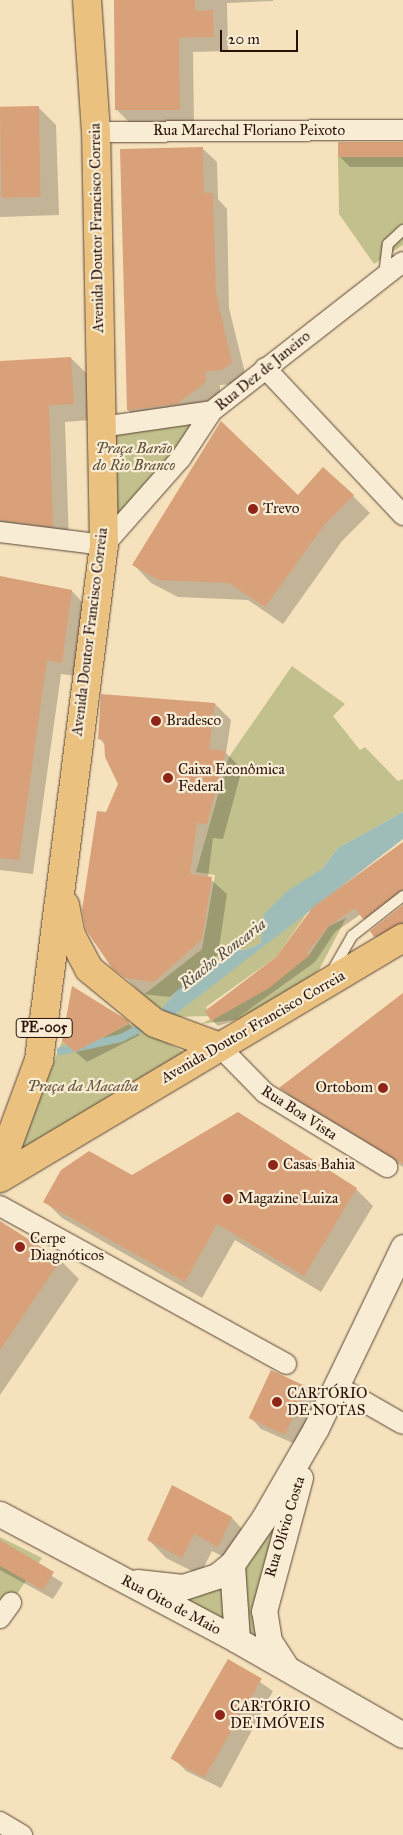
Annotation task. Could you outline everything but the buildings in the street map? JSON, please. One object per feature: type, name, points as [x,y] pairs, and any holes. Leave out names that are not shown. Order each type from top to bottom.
[{"type":"main road","name":"Avenida Doutor Francisco Correia","points":[[0,1166],[39,1060],[104,545],[96,132],[87,0]]},
{"type":"main road","points":[[61,885],[71,935],[89,969],[124,1001],[178,1033],[220,1047]]},
{"type":"main road","name":"Avenida Doutor Francisco Correia","points":[[0,1178],[403,938]]},
{"type":"street","name":"Rua Marechal Floriano Peixoto","points":[[96,132],[403,130]]},
{"type":"street","name":"Rua Dez de Janeiro","points":[[104,545],[181,458],[212,411],[403,262]]},
{"type":"street","points":[[265,368],[403,515]]},
{"type":"street","points":[[102,426],[212,411]]},
{"type":"street","points":[[0,532],[104,545]]},
{"type":"street","name":"Rua Boa Vista","points":[[220,1047],[265,1093],[387,1167]]},
{"type":"street","points":[[0,1206],[286,1364]]},
{"type":"street","name":"Rua Olívio Costa","points":[[232,1564],[264,1518],[316,1428],[403,1246]]},
{"type":"street","points":[[335,1385],[403,1424]]},
{"type":"street","name":"Rua Olívio Costa","points":[[192,1616],[231,1608],[271,1582],[316,1428]]},
{"type":"street","name":"Rua Oito de Maio","points":[[0,1514],[51,1544],[237,1640],[403,1735]]},
{"type":"street","points":[[124,1580],[183,1587],[217,1576],[232,1564]]},
{"type":"street","points":[[232,1564],[231,1608],[237,1640]]},
{"type":"street","points":[[271,1582],[264,1626],[289,1671]]},
{"type":"street","points":[[0,1822],[22,1835]]},
{"type":"lane","points":[[384,275],[388,244],[403,230]]},
{"type":"lane","points":[[325,986],[352,936],[403,896]]},
{"type":"green space","points":[[403,156],[403,245],[374,264],[339,214],[338,157]]},
{"type":"green space","name":"Praça Barão do Rio Branco","points":[[212,411],[104,545],[102,427]]},
{"type":"green space","points":[[292,666],[345,704],[333,716],[360,750],[365,747],[398,781],[403,779],[403,812],[338,848],[322,869],[269,909],[261,943],[245,950],[229,948],[220,954],[218,966],[181,986],[161,1009],[142,996],[202,949],[215,875],[196,872],[229,757]]},
{"type":"green space","points":[[313,905],[276,957],[206,1007],[211,1016],[172,1017]]},
{"type":"green space","points":[[346,918],[319,970],[286,996],[250,1018],[201,1024],[267,989],[309,955],[329,926]]},
{"type":"green space","name":"Praça da Macaíba","points":[[131,1023],[198,1060],[11,1172],[62,1041],[75,1052]]},
{"type":"green space","points":[[316,1428],[264,1611],[289,1671],[125,1580],[217,1576]]},
{"type":"green space","points":[[0,1537],[42,1558],[0,1618]]},
{"type":"water","points":[[403,812],[403,839],[172,1017],[161,1009],[181,986],[218,966],[221,950],[245,950],[261,943],[264,914],[287,891],[322,869],[338,848]]},
{"type":"waterway","name":"Riacho Roncaria","points":[[61,1051],[121,1038],[148,1024]]},
{"type":"place","name":"Trevo","points":[[253,509]]},
{"type":"place","name":"Bradesco","points":[[156,721]]},
{"type":"place","name":"Caixa Econômica Federal","points":[[168,778]]},
{"type":"place","name":"Ortobom","points":[[383,1088]]},
{"type":"place","name":"Casas Bahia","points":[[273,1165]]},
{"type":"place","name":"Magazine Luiza","points":[[228,1199]]},
{"type":"place","name":"Cerpe Diagnóticos","points":[[20,1247]]},
{"type":"place","name":"CARTÓRIO DE NOTAS","points":[[277,1402]]},
{"type":"place","name":"CARTÓRIO DE IMÓVEIS","points":[[220,1715]]}]
